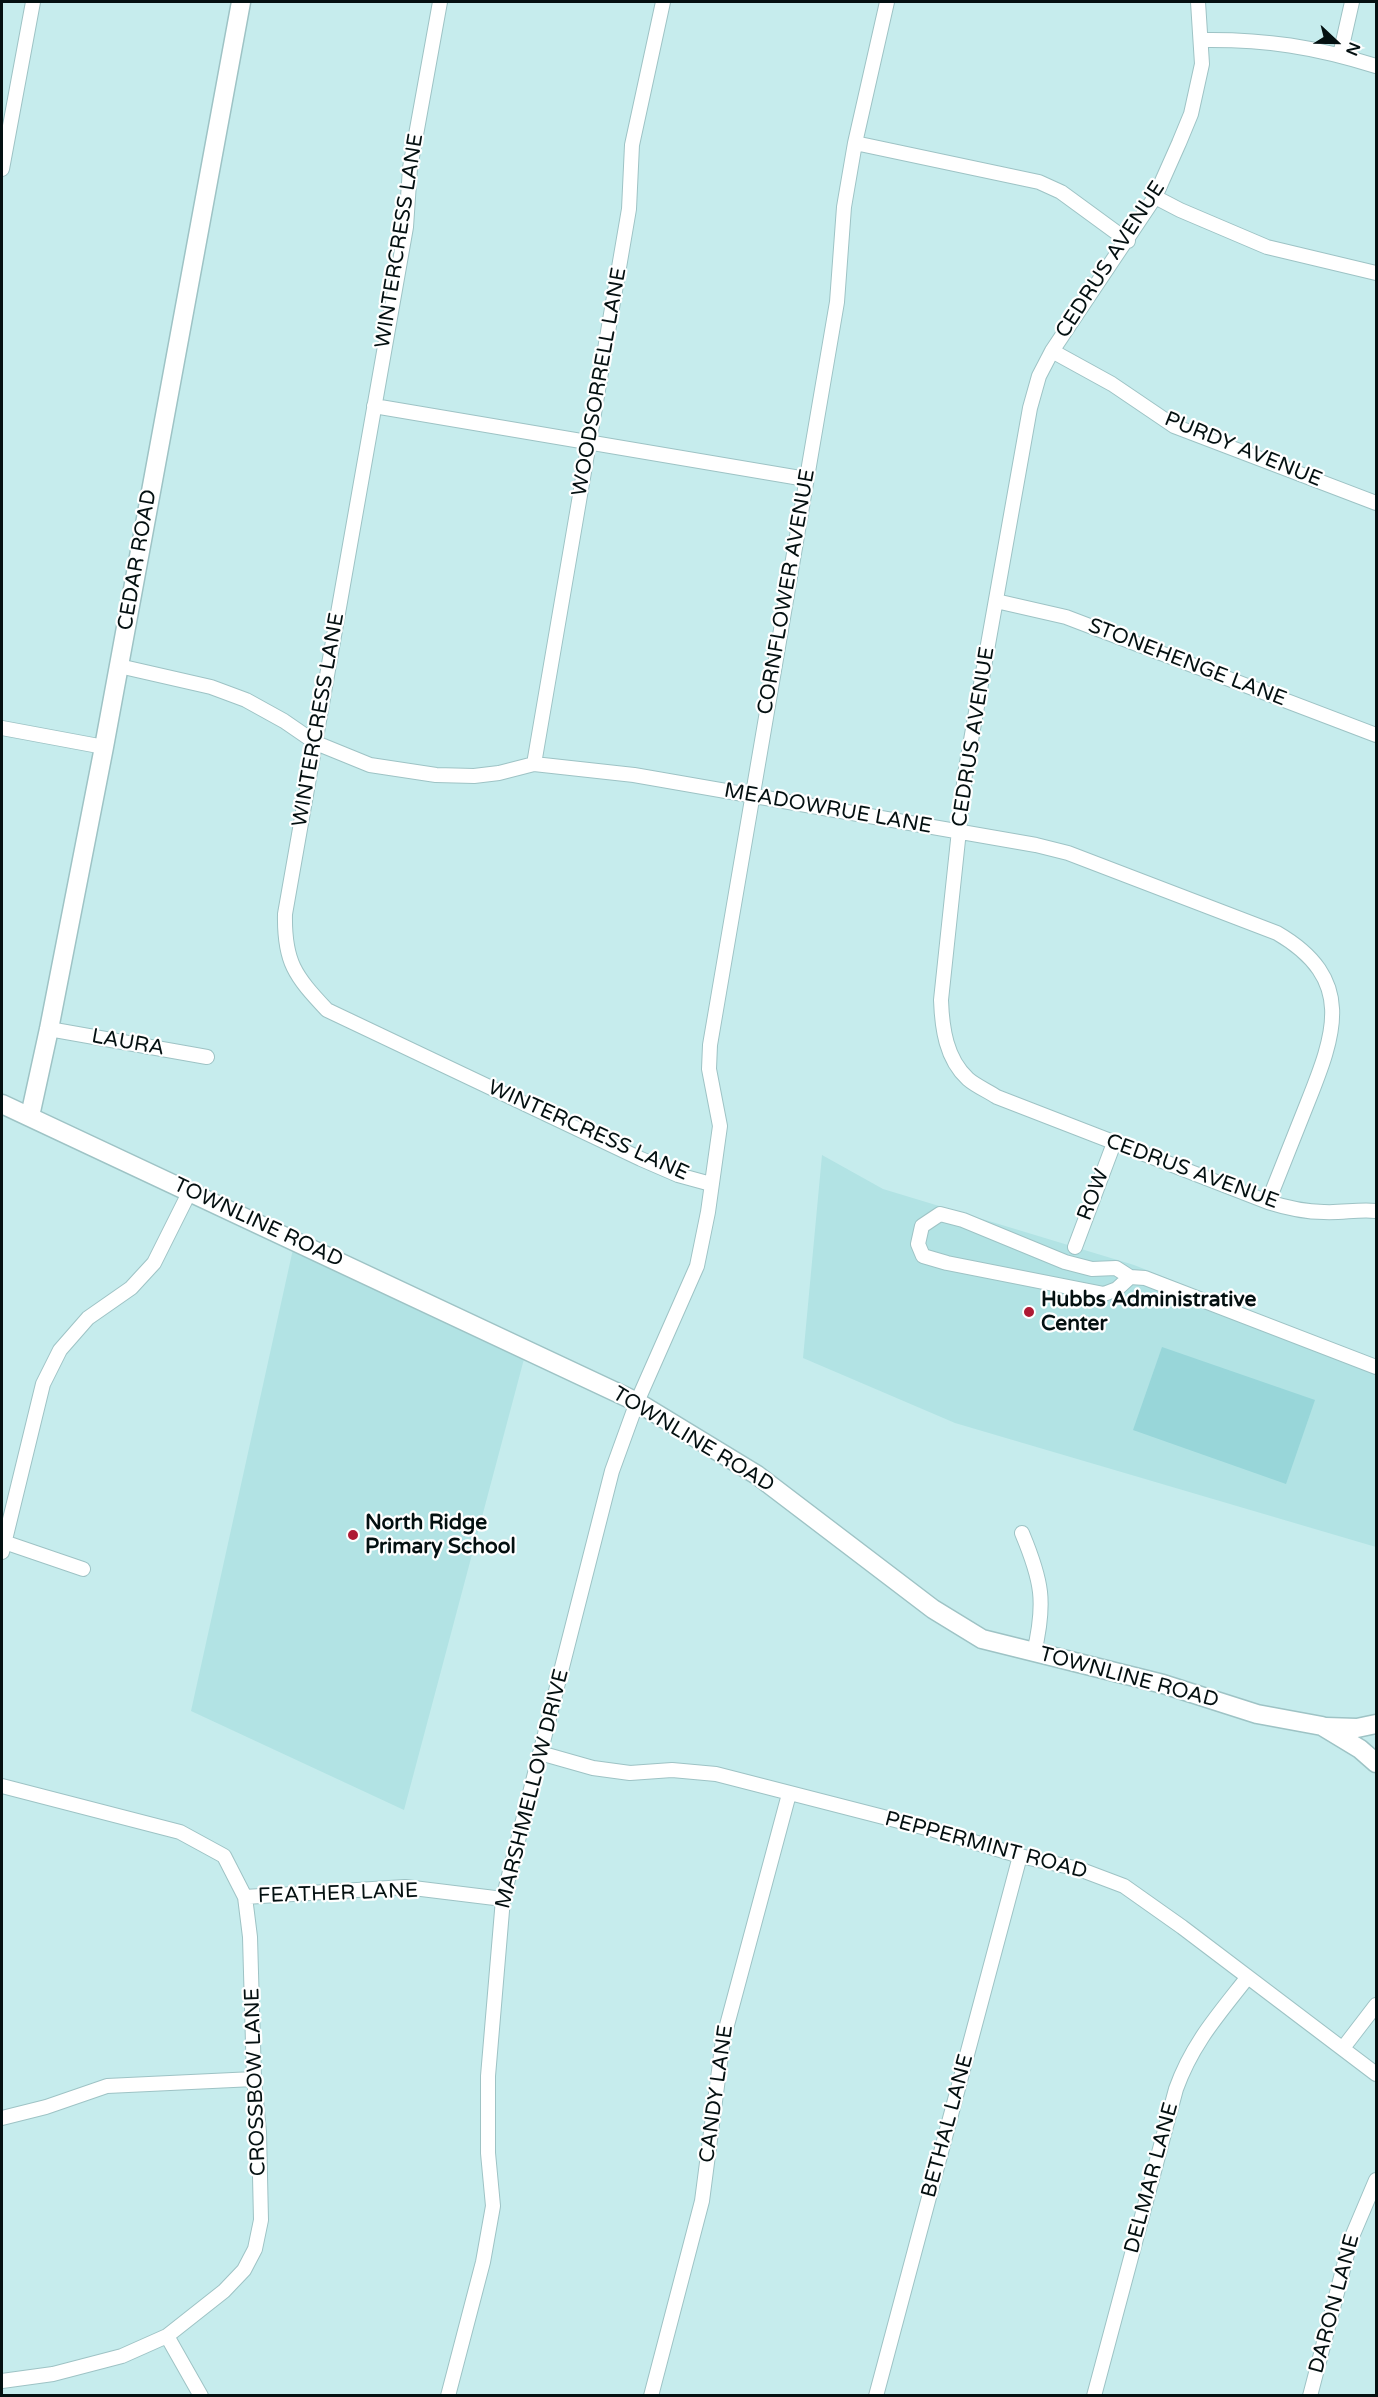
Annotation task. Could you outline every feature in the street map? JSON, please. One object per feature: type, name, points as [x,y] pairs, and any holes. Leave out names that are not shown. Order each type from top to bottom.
[{"type":"main road","name":"CEDAR ROAD","points":[[30,1116],[104,747],[241,2]]},
{"type":"main road","name":"TOWNLINE ROAD","points":[[2,1104],[637,1402],[757,1475],[933,1608],[982,1639],[1163,1684],[1257,1714],[1322,1726],[1360,1749],[1377,1763]]},
{"type":"main road","points":[[1322,1726],[1357,1728],[1377,1724]]},
{"type":"street","points":[[2,167],[33,2]]},
{"type":"street","name":"WINTERCRESS LANE","points":[[440,2],[410,168],[406,227],[285,914],[284,942],[291,964],[306,988],[327,1010],[641,1159],[678,1175],[711,1184]]},
{"type":"street","name":"WOODSORRELL LANE","points":[[534,764],[629,209],[632,145],[663,2]]},
{"type":"street","name":"CORNFLOWER AVENUE","points":[[711,1184],[720,1126],[709,1069],[710,1045],[837,302],[844,207],[855,143],[887,2]]},
{"type":"street","name":"CEDRUS AVENUE","points":[[1198,2],[1202,64],[1191,114],[1155,197],[1128,241],[1052,351],[1039,376],[1030,408],[965,774],[941,1000],[942,1029],[952,1057],[968,1079],[997,1097],[1268,1202],[1295,1210],[1377,1211]]},
{"type":"street","points":[[1340,55],[1352,2]]},
{"type":"street","points":[[1202,40],[1263,41],[1340,55],[1377,66]]},
{"type":"street","points":[[855,143],[1039,182],[1061,192],[1128,241]]},
{"type":"street","points":[[1155,197],[1267,247],[1377,273]]},
{"type":"street","name":"PURDY AVENUE","points":[[1052,351],[1112,384],[1174,426],[1377,503]]},
{"type":"street","points":[[374,406],[806,479]]},
{"type":"street","name":"STONEHENGE LANE","points":[[996,601],[1066,617],[1377,735]]},
{"type":"street","name":"MEADOWRUE LANE","points":[[119,666],[210,687],[246,700],[284,721],[316,743],[370,765],[436,775],[474,777],[534,764],[634,775],[1036,845],[1068,853],[1277,933],[1297,945],[1313,961],[1326,980],[1333,1026],[1325,1058],[1268,1202]]},
{"type":"street","points":[[2,728],[104,747]]},
{"type":"street","name":"LAURA","points":[[49,1029],[207,1057]]},
{"type":"street","name":"ROW","points":[[1074,1247],[1114,1143]]},
{"type":"street","name":"MARSHMELLOW DRIVE","points":[[448,2396],[483,2262],[493,2206],[488,2153],[488,2076],[503,1899],[612,1471],[637,1402],[697,1266],[711,1184]]},
{"type":"street","points":[[83,1569],[3,1547],[43,1384],[60,1350],[88,1318],[131,1288],[154,1263],[190,1191]]},
{"type":"street","points":[[1130,1277],[1117,1289],[1104,1294],[947,1263],[923,1256],[918,1244],[922,1226],[940,1214],[963,1220],[1065,1262],[1092,1269],[1116,1268],[1130,1277],[1145,1278],[1377,1367]]},
{"type":"street","points":[[1022,1533],[1034,1561],[1042,1589],[1041,1620],[1034,1653]]},
{"type":"street","name":"PEPPERMINT ROAD","points":[[540,1753],[593,1768],[630,1773],[672,1770],[716,1774],[934,1830],[1020,1856],[1079,1869],[1124,1886],[1377,2074]]},
{"type":"street","name":"CROSSBOW LANE","points":[[2,1786],[180,1832],[224,1856],[245,1897],[250,1937],[254,2079],[259,2132],[261,2199],[261,2220],[255,2248],[244,2270],[224,2291],[167,2336],[110,2359],[53,2374],[2,2381]]},
{"type":"street","name":"CANDY LANE","points":[[651,2396],[702,2202],[723,2040],[789,1794]]},
{"type":"street","name":"BETHAL LANE","points":[[876,2396],[1020,1856]]},
{"type":"street","name":"FEATHER LANE","points":[[245,1897],[405,1887],[503,1899]]},
{"type":"street","name":"DELMAR LANE","points":[[1094,2396],[1176,2089],[1186,2063],[1203,2034],[1246,1978]]},
{"type":"street","points":[[1343,2048],[1377,2005]]},
{"type":"street","points":[[2,2118],[46,2107],[107,2086],[254,2079]]},
{"type":"street","name":"DARON LANE","points":[[1310,2396],[1351,2239],[1377,2180]]},
{"type":"street","points":[[167,2336],[201,2396]]},
{"type":"shaded area","name":"Hubbs Administrative Center","points":[[822,1155],[883,1189],[1134,1265],[1376,1361],[1376,1547],[955,1423],[803,1358]]},
{"type":"shaded area","name":"North Ridge Primary School","points":[[293,1249],[524,1359],[404,1810],[191,1711]]},
{"type":"shaded area","points":[[1162,1347],[1315,1400],[1286,1484],[1133,1430]]},
{"type":"place","name":"Hubbs Administrative Center","points":[[1029,1312]]},
{"type":"place","name":"North Ridge Primary School","points":[[353,1535]]}]
